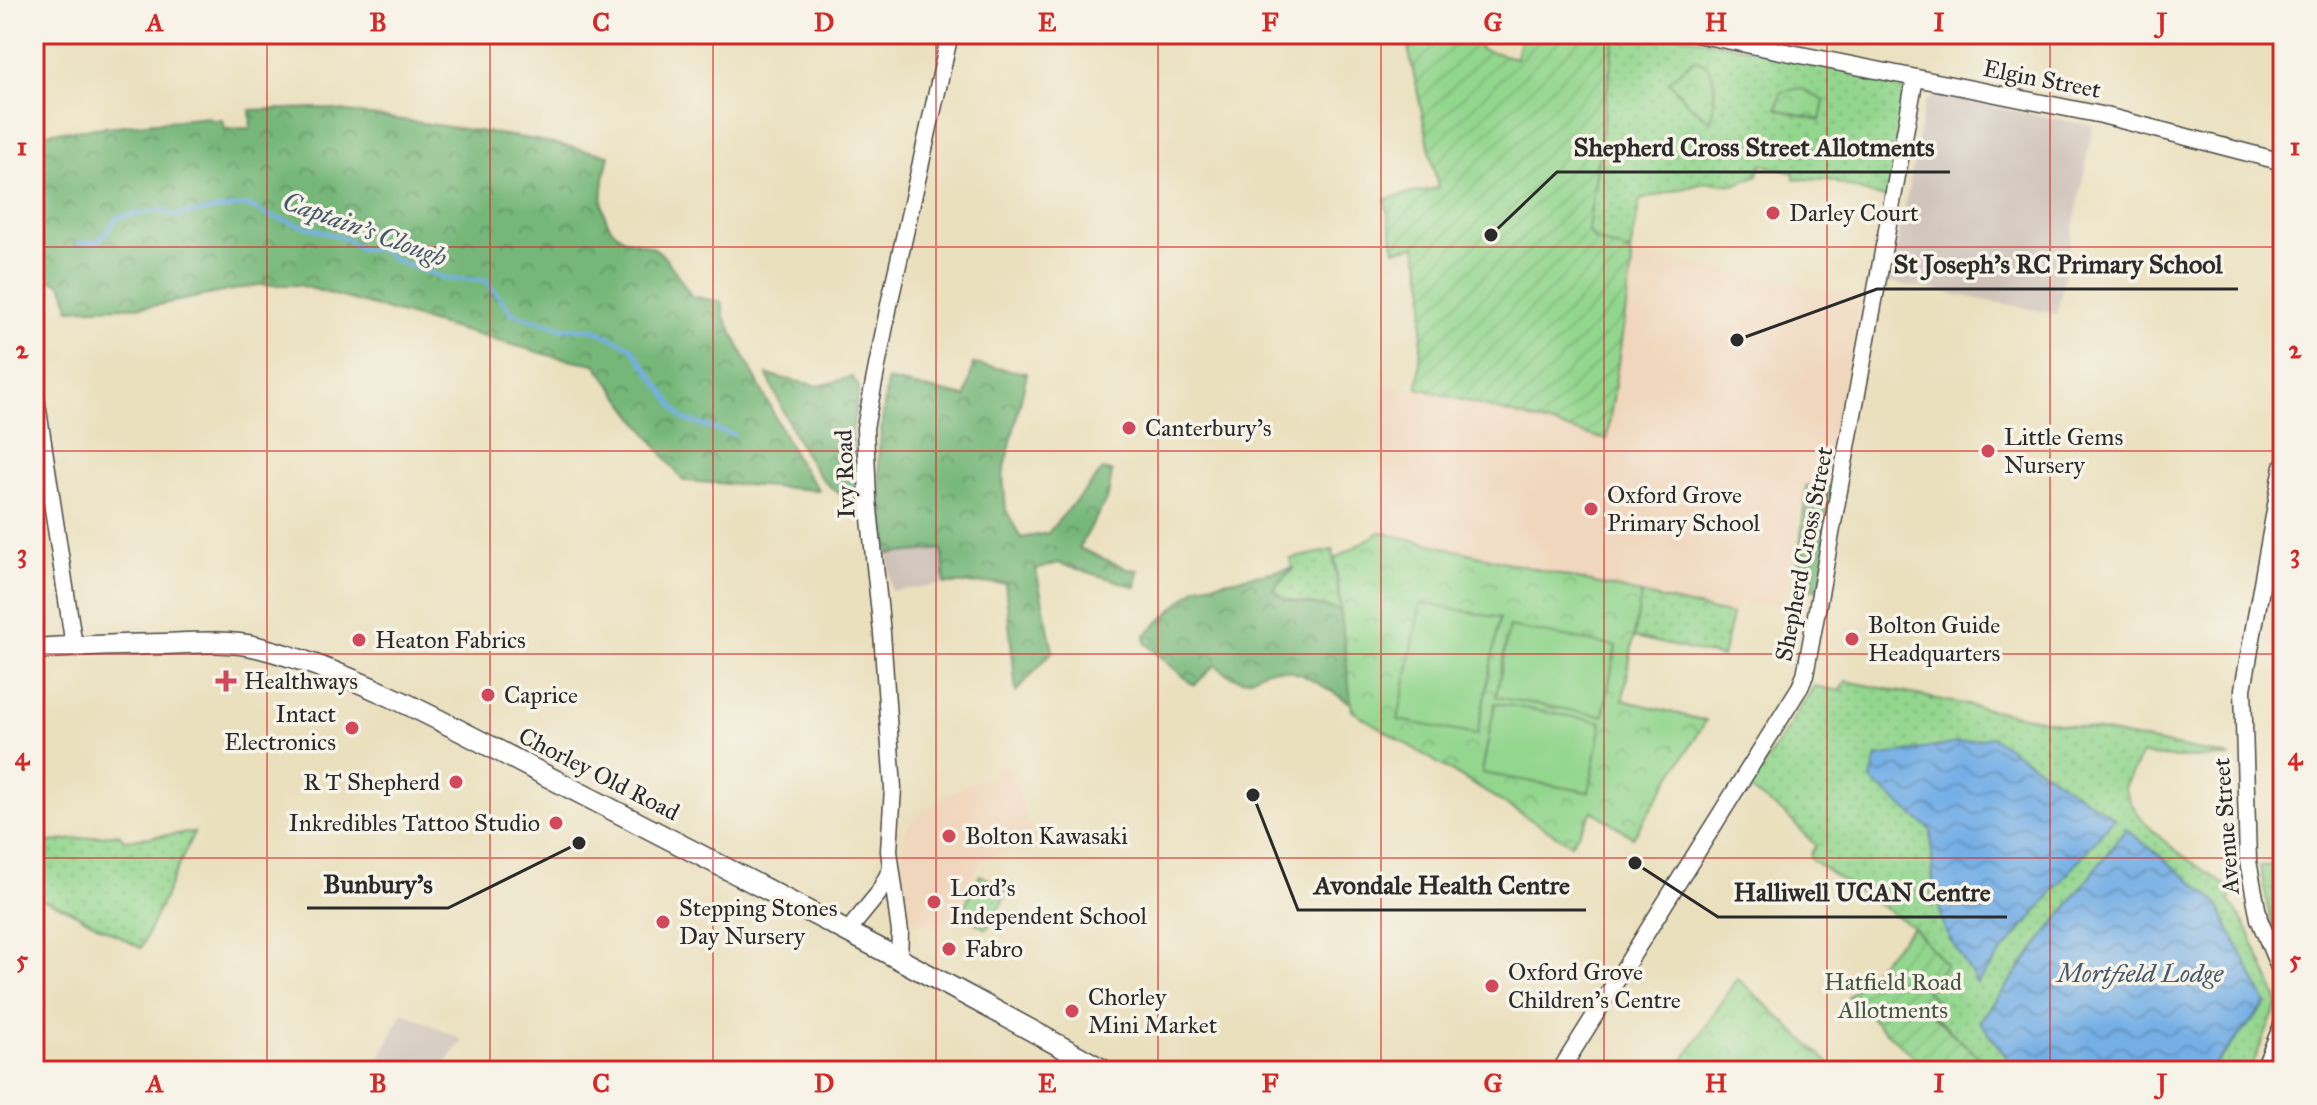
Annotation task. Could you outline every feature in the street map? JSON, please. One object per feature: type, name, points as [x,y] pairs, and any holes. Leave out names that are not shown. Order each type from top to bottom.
[{"type":"main road","name":"Chorley Old Road","points":[[34,649],[222,643],[255,647],[326,670],[451,728],[899,959],[1105,1071]]},
{"type":"street","name":"Ivy Road","points":[[899,959],[900,932],[890,871],[889,843],[893,788],[867,487],[865,428],[890,300],[950,34]]},
{"type":"street","name":"Elgin Street","points":[[1696,34],[2102,115],[2283,162]]},
{"type":"street","name":"Shepherd Cross Street","points":[[1560,1071],[1795,696],[1805,675],[1915,78]]},
{"type":"street","points":[[34,384],[74,646]]},
{"type":"street","name":"Avenue Street","points":[[2283,466],[2243,689],[2248,861],[2259,919],[2283,977]]},
{"type":"street","points":[[847,932],[878,894],[890,871]]},
{"type":"street","points":[[2263,1071],[2283,1023]]},
{"type":"shaded area","points":[[1934,95],[2093,126],[2057,314],[1890,282],[1925,102]]},
{"type":"shaded area","points":[[1640,254],[1862,296],[1824,484],[1806,486],[1781,606],[1738,603],[1732,615],[1380,532],[1380,385],[1418,388],[1607,440],[1632,265]]},
{"type":"shaded area","points":[[2283,510],[2283,649],[2275,648],[2268,640],[2264,622]]},
{"type":"shaded area","points":[[942,549],[945,584],[891,591],[888,554]]},
{"type":"shaded area","points":[[1009,766],[1034,839],[981,861],[948,922],[935,931],[930,921],[913,926],[902,868],[905,832],[925,810],[963,786]]},
{"type":"shaded area","points":[[403,1012],[463,1040],[440,1071],[374,1069]]},
{"type":"green space","points":[[1521,34],[1615,34],[1588,230],[1594,240],[1630,252],[1632,265],[1607,440],[1418,388],[1425,289],[1416,246],[1395,250],[1385,199],[1438,188],[1407,42],[1428,44],[1478,35],[1480,49],[1516,58]]},
{"type":"green space","points":[[1615,34],[1670,34],[1915,78],[1893,201],[1829,180],[1794,179],[1794,173],[1761,164],[1758,175],[1734,185],[1708,182],[1640,200],[1630,252],[1594,240],[1588,230]]},
{"type":"green space","points":[[1693,60],[1702,62],[1712,75],[1714,94],[1711,121],[1686,102],[1669,81]]},
{"type":"green space","points":[[1801,88],[1824,101],[1820,120],[1777,109],[1781,92]]},
{"type":"green space","points":[[321,108],[531,139],[609,155],[603,203],[609,224],[627,240],[650,246],[661,253],[691,296],[722,302],[724,316],[798,462],[819,490],[683,481],[595,364],[552,356],[299,285],[258,285],[153,306],[69,309],[66,293],[60,284],[50,280],[34,280],[34,134],[209,117],[210,120],[223,120],[225,129],[251,128],[250,110]]},
{"type":"green space","points":[[973,364],[1027,373],[1003,476],[1006,510],[1021,538],[1048,533],[1102,470],[1112,472],[1108,497],[1079,548],[1128,569],[1138,570],[1136,587],[1058,563],[1036,570],[1053,651],[1016,692],[1005,583],[945,584],[942,549],[888,554],[878,459],[887,380],[966,397]]},
{"type":"green space","points":[[767,375],[819,386],[852,377],[859,387],[852,433],[857,488],[841,494],[818,474],[798,441]]},
{"type":"green space","points":[[1806,486],[1841,486],[1822,589],[1796,590]]},
{"type":"green space","points":[[1380,532],[1641,594],[1623,700],[1706,721],[1633,837],[1593,811],[1571,844],[1352,711],[1335,559]]},
{"type":"green space","points":[[1333,550],[1340,610],[1284,599],[1273,589],[1293,568],[1290,559]]},
{"type":"green space","points":[[1293,568],[1273,589],[1284,599],[1340,610],[1351,703],[1310,679],[1284,670],[1264,671],[1245,680],[1215,665],[1194,686],[1145,643],[1145,635],[1198,586]]},
{"type":"green space","points":[[1641,594],[1732,615],[1722,657],[1634,637]]},
{"type":"green space","points":[[1421,603],[1500,618],[1477,735],[1398,720]]},
{"type":"green space","points":[[1509,627],[1616,646],[1603,716],[1496,697]]},
{"type":"green space","points":[[1846,681],[2231,757],[2169,758],[2142,754],[2124,787],[2142,819],[2155,833],[2232,890],[2230,902],[2247,928],[2277,997],[2277,1006],[2250,1071],[2209,1071],[2266,1004],[2216,902],[2126,829],[1980,1021],[2017,1071],[1991,1071],[1932,1014],[1925,989],[1946,965],[1913,927],[1810,859],[1810,853],[1816,846],[1786,815],[1749,789],[1814,686],[1841,691]]},
{"type":"green space","points":[[1495,703],[1602,722],[1589,792],[1482,773]]},
{"type":"green space","points":[[194,832],[141,948],[63,907],[34,897],[34,844],[119,834],[124,840]]},
{"type":"green space","points":[[2283,865],[2283,962],[2271,924],[2260,866]]},
{"type":"green space","points":[[980,875],[1009,890],[987,929],[960,915]]},
{"type":"green space","name":"Hatfield Road Allotments","points":[[1913,927],[1946,965],[1925,989],[1940,1005],[1932,1015],[1991,1071],[1929,1071],[1848,997]]},
{"type":"green space","points":[[1737,978],[1838,1071],[1677,1071]]},
{"type":"water","name":"Mortfield Lodge","points":[[1992,737],[2114,818],[1977,983],[1945,930],[1933,881],[1931,830],[1871,780],[1877,757]]},
{"type":"water","name":"Mortfield Lodge","points":[[2126,829],[2216,901],[2266,1004],[2209,1071],[2017,1071],[1980,1021]]},
{"type":"waterway","name":"Captain's Clough","points":[[79,243],[99,241],[118,217],[163,210],[174,216],[247,205],[267,215],[347,239],[360,249],[379,249],[395,260],[447,279],[486,280],[512,313],[562,328],[593,329],[631,347],[683,419],[734,435]]},
{"type":"place","name":"Darley Court","points":[[1773,213]]},
{"type":"place","name":"Shepherd Cross Street Allotments","points":[[1491,235]]},
{"type":"place","name":"St Joseph's RC Primary School","points":[[1737,340]]},
{"type":"place","name":"Canterbury's","points":[[1129,428]]},
{"type":"place","name":"Little Gems Nursery","points":[[1988,451]]},
{"type":"place","name":"Oxford Grove Primary School","points":[[1591,509]]},
{"type":"place","name":"Bolton Guide Headquarters","points":[[1852,639]]},
{"type":"place","name":"Heaton Fabrics","points":[[359,640]]},
{"type":"place","name":"Healthways","points":[[226,681]]},
{"type":"place","name":"Caprice","points":[[488,695]]},
{"type":"place","name":"Intact Electronics","points":[[352,728]]},
{"type":"place","name":"R T Shepherd","points":[[456,782]]},
{"type":"place","name":"Avondale Health Centre","points":[[1253,795]]},
{"type":"place","name":"Inkredibles Tattoo Studio","points":[[556,823]]},
{"type":"place","name":"Bolton Kawasaki","points":[[949,836]]},
{"type":"place","name":"Bunbury's","points":[[579,843]]},
{"type":"place","name":"Halliwell UCAN Centre","points":[[1635,863]]},
{"type":"place","name":"Lord's Independent School","points":[[934,902]]},
{"type":"place","name":"Stepping Stones Day Nursery","points":[[663,922]]},
{"type":"place","name":"Fabro","points":[[949,949]]},
{"type":"place","name":"Oxford Grove Children's Centre","points":[[1492,986]]},
{"type":"place","name":"Chorley Mini Market","points":[[1072,1011]]}]
